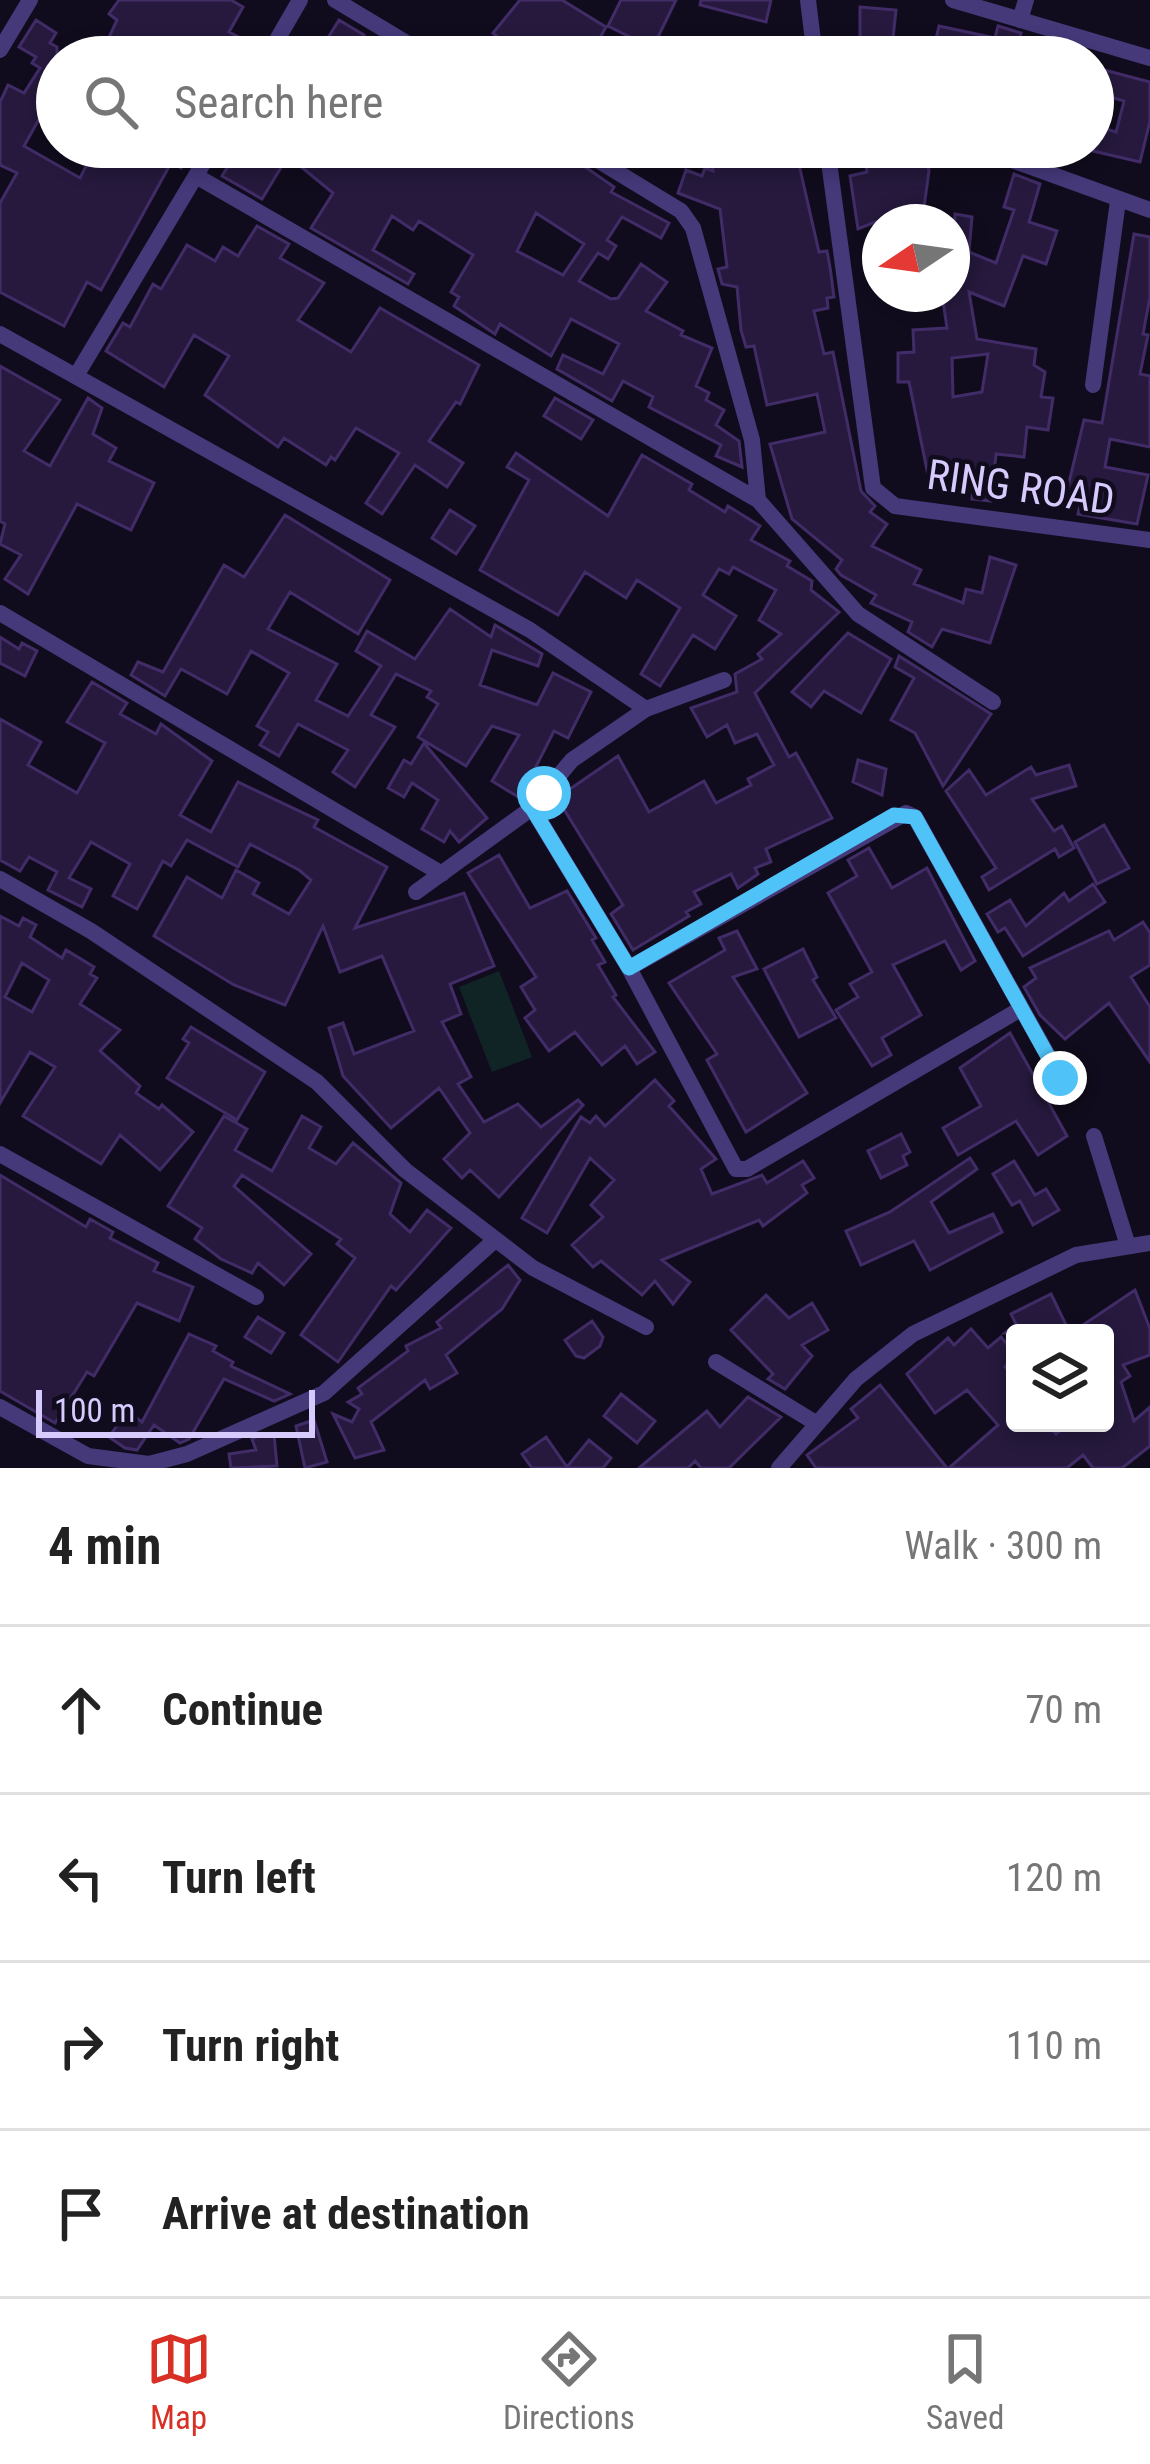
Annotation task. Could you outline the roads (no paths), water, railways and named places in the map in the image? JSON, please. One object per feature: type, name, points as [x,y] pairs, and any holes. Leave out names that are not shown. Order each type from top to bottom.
[{"type":"street","points":[[0,50],[29,0]]},
{"type":"street","points":[[279,36],[300,0]]},
{"type":"street","points":[[335,0],[395,36]]},
{"type":"street","points":[[808,0],[812,36]]},
{"type":"street","points":[[953,0],[1075,36]]},
{"type":"street","points":[[1021,20],[1025,0]]},
{"type":"street","points":[[1114,47],[1150,58]]},
{"type":"street","points":[[76,376],[201,168]]},
{"type":"street","points":[[610,168],[681,212],[693,228],[752,440],[758,500]]},
{"type":"street","name":"RING ROAD","points":[[829,168],[873,488],[895,506],[1150,540]]},
{"type":"street","points":[[1037,168],[1150,210]]},
{"type":"street","points":[[196,176],[758,500],[858,614],[993,702]]},
{"type":"street","points":[[1093,386],[1118,201]]},
{"type":"street","points":[[0,334],[530,629],[646,709]]},
{"type":"street","points":[[0,613],[442,874]]},
{"type":"street","points":[[416,892],[532,808],[572,760],[646,709],[724,680]]},
{"type":"street","points":[[532,808],[629,968],[736,1169],[747,1169],[1019,1010]]},
{"type":"street","points":[[629,968],[906,813],[915,817],[1060,1078]]},
{"type":"street","points":[[0,879],[111,944],[317,1082],[405,1170],[533,1268],[646,1327]]},
{"type":"street","points":[[1094,1136],[1128,1246]]},
{"type":"street","points":[[0,1154],[256,1297]]},
{"type":"street","points":[[0,1407],[88,1456],[148,1464],[187,1454],[324,1393],[495,1240]]},
{"type":"street","points":[[790,1464],[814,1422],[879,1357],[914,1334],[1076,1255],[1150,1244]]},
{"type":"street","points":[[716,1362],[814,1422]]}]
